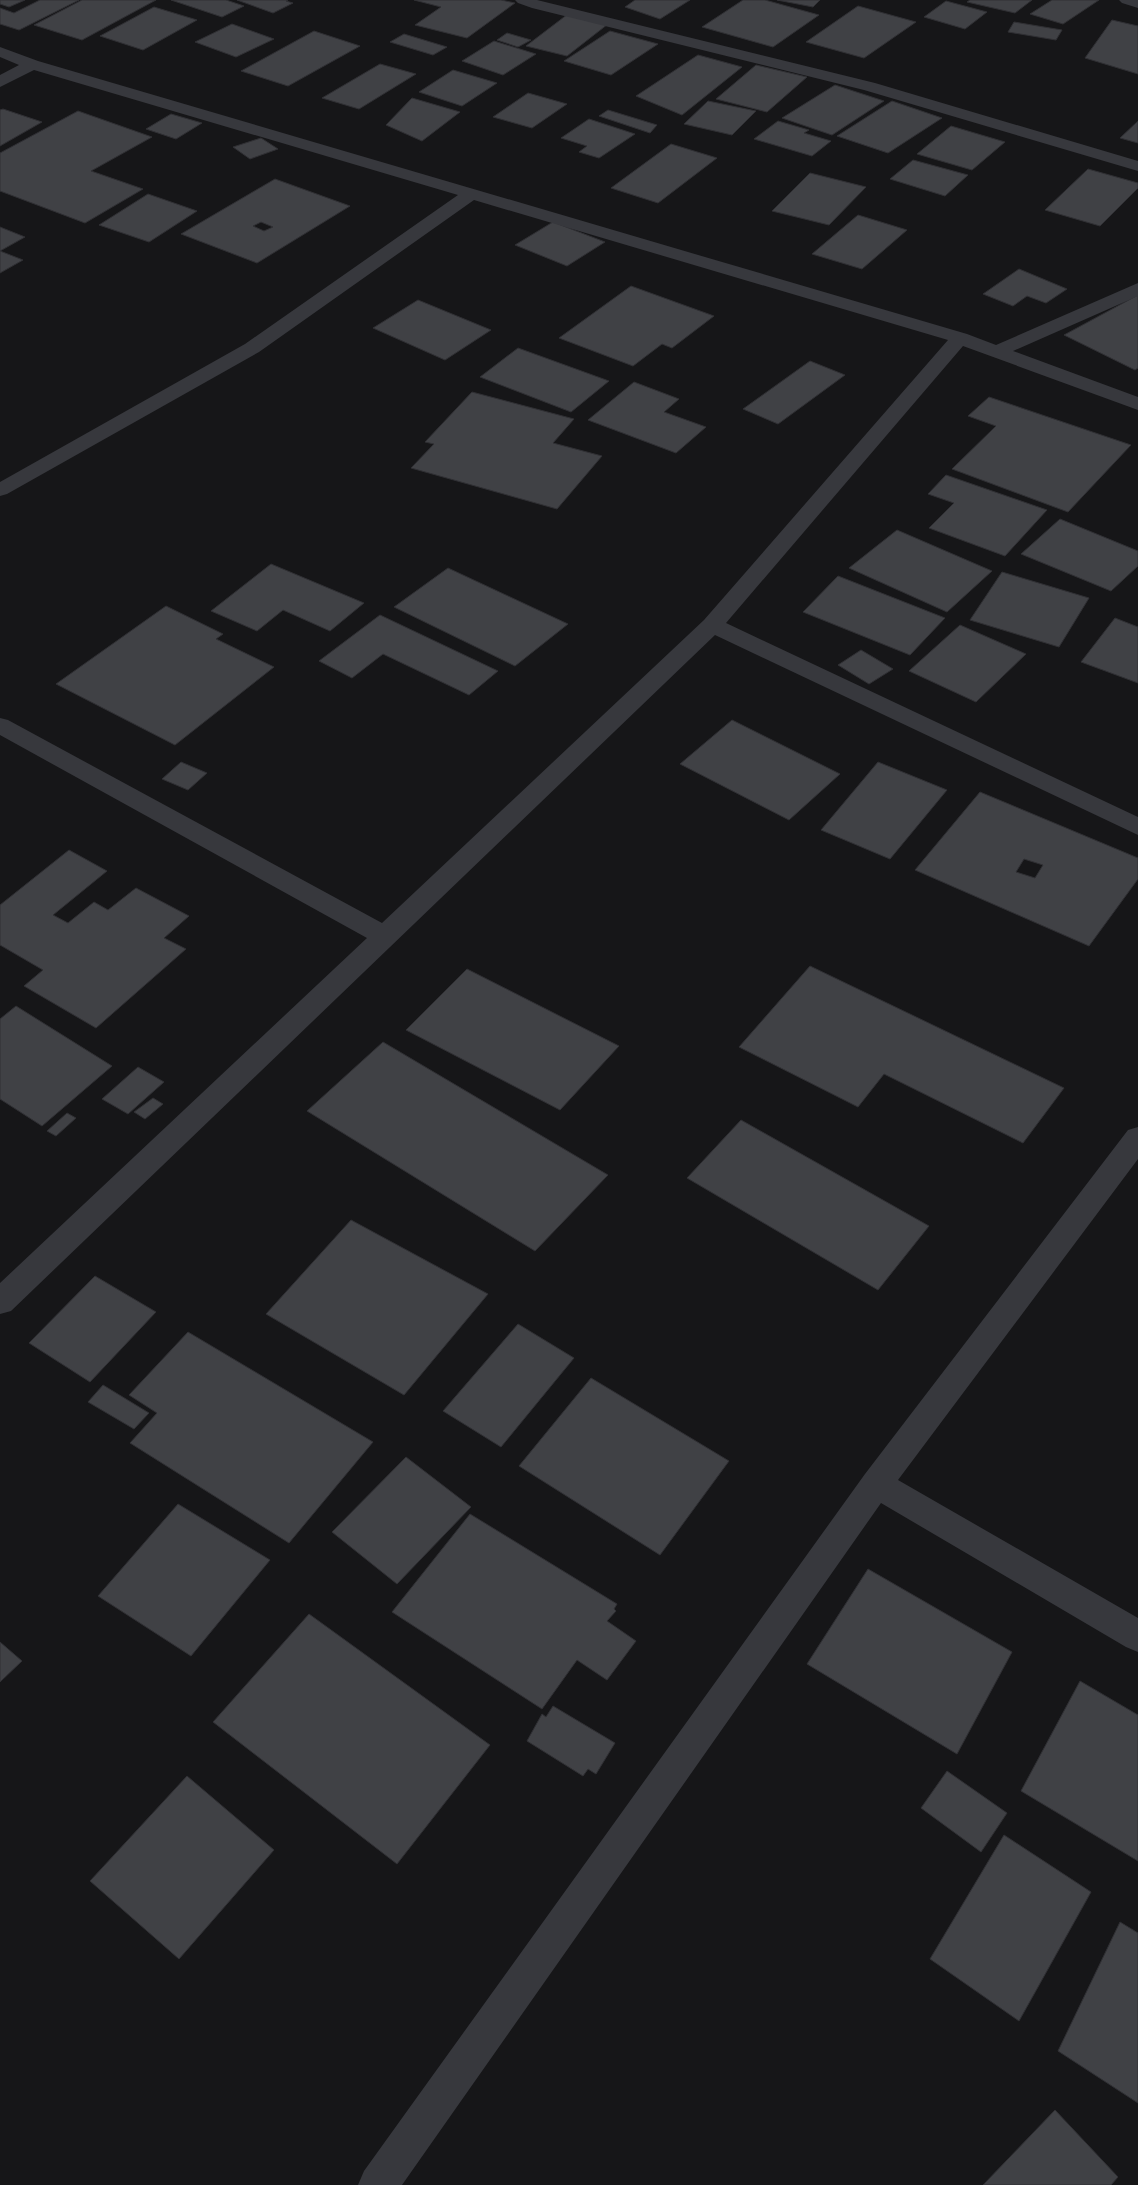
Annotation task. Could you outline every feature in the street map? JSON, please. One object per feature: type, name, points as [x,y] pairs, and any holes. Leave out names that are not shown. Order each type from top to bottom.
[{"type":"street","points":[[1127,0],[1138,3]]},
{"type":"street","points":[[534,2],[869,86],[1138,166]]},
{"type":"street","points":[[0,52],[32,64],[960,338],[1138,404]]},
{"type":"street","points":[[0,82],[32,64]]},
{"type":"street","points":[[0,490],[252,348],[472,194]]},
{"type":"street","points":[[997,351],[1138,289]]},
{"type":"street","points":[[0,1302],[712,626],[960,338]]},
{"type":"street","points":[[712,626],[1138,827]]},
{"type":"street","points":[[0,725],[384,936]]},
{"type":"street","points":[[378,2185],[876,1484],[1138,1138]]},
{"type":"street","points":[[876,1484],[1138,1636]]},
{"type":"building","points":[[0,0],[25,0],[9,7],[0,4]]},
{"type":"building","points":[[40,0],[79,0],[19,30],[0,24],[0,8],[14,13]]},
{"type":"building","points":[[82,0],[156,0],[82,40],[34,25]]},
{"type":"building","points":[[171,0],[226,0],[244,6],[222,17]]},
{"type":"building","points":[[237,0],[288,0],[286,1],[293,3],[273,13]]},
{"type":"building","points":[[414,0],[501,0],[515,3],[467,38],[415,25],[441,7]]},
{"type":"building","points":[[635,0],[690,0],[660,19],[625,7]]},
{"type":"building","points":[[743,0],[765,0],[819,15],[773,47],[702,27]]},
{"type":"building","points":[[777,0],[820,0],[813,7]]},
{"type":"building","points":[[970,0],[1032,0],[1015,13],[967,2]]},
{"type":"building","points":[[1052,0],[1099,0],[1063,24],[1030,14]]},
{"type":"building","points":[[946,1],[987,12],[965,29],[924,17]]},
{"type":"building","points":[[858,6],[916,22],[864,58],[806,42]]},
{"type":"building","points":[[154,7],[197,20],[143,50],[100,36]]},
{"type":"building","points":[[568,14],[608,24],[567,56],[526,46]]},
{"type":"building","points":[[1112,20],[1138,26],[1138,74],[1085,58]]},
{"type":"building","points":[[1014,22],[1062,30],[1056,40],[1008,32]]},
{"type":"building","points":[[232,24],[274,39],[236,57],[195,42]]},
{"type":"building","points":[[314,31],[360,46],[288,86],[241,71]]},
{"type":"building","points":[[610,31],[658,44],[611,75],[564,61]]},
{"type":"building","points":[[507,33],[531,40],[518,47],[497,40]]},
{"type":"building","points":[[404,34],[447,47],[433,55],[390,42]]},
{"type":"building","points":[[494,41],[536,54],[503,75],[462,61]]},
{"type":"building","points":[[698,55],[742,67],[682,115],[636,96]]},
{"type":"building","points":[[380,64],[416,74],[359,109],[322,98]]},
{"type":"building","points":[[756,65],[807,77],[767,112],[716,99]]},
{"type":"building","points":[[453,70],[497,83],[462,106],[419,92]]},
{"type":"building","points":[[835,85],[884,101],[832,135],[782,118]]},
{"type":"building","points":[[528,93],[567,104],[532,128],[493,117]]},
{"type":"building","points":[[412,98],[460,112],[422,141],[386,125]]},
{"type":"building","points":[[708,101],[756,111],[732,135],[684,124]]},
{"type":"building","points":[[892,101],[942,118],[888,153],[837,136]]},
{"type":"building","points":[[3,109],[42,122],[0,146],[0,110]]},
{"type":"building","points":[[608,110],[657,125],[650,133],[599,116]]},
{"type":"building","points":[[78,111],[152,137],[91,171],[143,189],[85,223],[0,191],[0,153]]},
{"type":"building","points":[[171,114],[202,123],[176,139],[146,129]]},
{"type":"building","points":[[589,119],[635,134],[599,158],[579,152],[587,146],[561,138]]},
{"type":"building","points":[[778,121],[809,130],[804,133],[831,141],[812,156],[754,139]]},
{"type":"building","points":[[1138,121],[1138,143],[1120,138]]},
{"type":"building","points":[[951,126],[1005,142],[972,170],[917,154]]},
{"type":"building","points":[[261,138],[278,149],[250,159],[233,147]]},
{"type":"building","points":[[671,144],[717,158],[658,203],[611,188]]},
{"type":"building","points":[[913,160],[968,175],[945,196],[890,179]]},
{"type":"building","points":[[1088,169],[1138,183],[1138,188],[1100,226],[1045,210]]},
{"type":"building","points":[[810,173],[866,187],[829,225],[772,211]]},
{"type":"building","points":[[275,179],[350,206],[257,263],[181,234]],"holes":[[[261,222],[273,227],[264,231],[253,226]]]},
{"type":"building","points":[[148,194],[197,211],[149,242],[99,225]]},
{"type":"building","points":[[858,215],[907,230],[862,269],[812,254]]},
{"type":"building","points":[[553,222],[605,242],[567,266],[515,245]]},
{"type":"building","points":[[0,227],[25,237],[0,251]]},
{"type":"building","points":[[0,251],[23,260],[0,273]]},
{"type":"building","points":[[1019,269],[1067,289],[1046,303],[1027,296],[1013,306],[983,294]]},
{"type":"building","points":[[631,286],[714,316],[672,348],[662,344],[633,366],[559,338]]},
{"type":"building","points":[[1138,295],[1138,368],[1135,370],[1064,335]]},
{"type":"building","points":[[418,300],[491,330],[445,360],[373,328]]},
{"type":"building","points":[[518,348],[609,381],[571,412],[480,377]]},
{"type":"building","points":[[810,361],[845,375],[778,424],[743,409]]},
{"type":"building","points":[[634,382],[679,399],[664,412],[706,427],[676,453],[588,420]]},
{"type":"building","points":[[472,392],[574,419],[553,443],[602,456],[557,509],[411,468],[434,444],[425,442]]},
{"type":"building","points":[[989,397],[1131,445],[1068,512],[952,469],[996,426],[968,416]]},
{"type":"building","points":[[946,475],[1047,510],[1005,556],[929,528],[954,503],[928,494]]},
{"type":"building","points":[[1060,519],[1138,551],[1138,566],[1111,591],[1021,554]]},
{"type":"building","points":[[897,530],[992,571],[947,612],[849,568]]},
{"type":"building","points":[[271,564],[364,603],[330,631],[283,610],[257,631],[211,611]]},
{"type":"building","points":[[448,568],[568,624],[515,666],[394,607]]},
{"type":"building","points":[[1002,572],[1089,598],[1059,647],[970,620]]},
{"type":"building","points":[[838,576],[945,618],[910,655],[803,612]]},
{"type":"building","points":[[166,606],[223,634],[216,639],[274,667],[175,745],[56,684]]},
{"type":"building","points":[[380,615],[498,671],[469,695],[383,654],[352,678],[319,661]]},
{"type":"building","points":[[1115,618],[1138,627],[1138,683],[1081,662]]},
{"type":"building","points":[[960,625],[1026,654],[976,702],[909,671]]},
{"type":"building","points":[[861,650],[893,669],[869,684],[838,665]]},
{"type":"building","points":[[732,720],[840,774],[789,820],[680,764]]},
{"type":"building","points":[[181,762],[207,773],[188,790],[162,779]]},
{"type":"building","points":[[878,762],[947,790],[890,859],[821,830]]},
{"type":"building","points":[[980,792],[1138,858],[1138,879],[1089,946],[915,870]],"holes":[[[1024,859],[1043,865],[1035,878],[1016,872]]]},
{"type":"building","points":[[69,850],[107,871],[53,915],[68,923],[94,902],[108,910],[136,888],[189,916],[164,938],[186,949],[96,1028],[24,986],[43,970],[0,945],[0,905]]},
{"type":"building","points":[[810,966],[1064,1088],[1023,1143],[884,1074],[858,1107],[739,1047]]},
{"type":"building","points":[[467,969],[619,1046],[560,1110],[406,1030]]},
{"type":"building","points":[[16,1006],[112,1066],[42,1126],[0,1099],[0,1019]]},
{"type":"building","points":[[383,1042],[608,1175],[535,1251],[307,1111]]},
{"type":"building","points":[[138,1067],[164,1082],[128,1114],[102,1099]]},
{"type":"building","points":[[153,1098],[163,1104],[145,1119],[134,1112]]},
{"type":"building","points":[[67,1113],[76,1118],[56,1136],[47,1131]]},
{"type":"building","points":[[741,1120],[929,1226],[878,1290],[687,1178]]},
{"type":"building","points":[[351,1220],[488,1294],[404,1395],[266,1314]]},
{"type":"building","points":[[95,1276],[156,1312],[90,1382],[29,1343]]},
{"type":"building","points":[[518,1324],[574,1358],[501,1447],[443,1411]]},
{"type":"building","points":[[188,1332],[373,1442],[289,1543],[130,1443],[157,1413],[129,1395]]},
{"type":"building","points":[[591,1378],[729,1461],[660,1555],[519,1466]]},
{"type":"building","points":[[103,1385],[149,1413],[134,1429],[88,1402]]},
{"type":"building","points":[[406,1457],[471,1507],[397,1584],[332,1532]]},
{"type":"building","points":[[178,1504],[270,1560],[191,1656],[98,1596]]},
{"type":"building","points":[[470,1514],[617,1604],[614,1609],[616,1611],[607,1621],[636,1641],[607,1680],[577,1660],[542,1709],[392,1612]]},
{"type":"building","points":[[868,1569],[1012,1652],[957,1754],[807,1664]]},
{"type":"building","points":[[309,1614],[490,1745],[397,1864],[213,1722]]},
{"type":"building","points":[[0,1642],[22,1661],[0,1682]]},
{"type":"building","points":[[1080,1681],[1138,1715],[1138,1861],[1021,1791]]},
{"type":"building","points":[[553,1706],[615,1743],[596,1774],[588,1769],[583,1776],[527,1741],[542,1714],[546,1717]]},
{"type":"building","points":[[947,1771],[1007,1813],[981,1852],[921,1808]]},
{"type":"building","points":[[187,1776],[274,1850],[179,1959],[90,1881]]},
{"type":"building","points":[[1004,1835],[1091,1892],[1019,2021],[930,1959]]},
{"type":"building","points":[[1120,1922],[1138,1933],[1138,2103],[1058,2051]]},
{"type":"building","points":[[1055,2110],[1118,2177],[1111,2185],[983,2185]]}]
